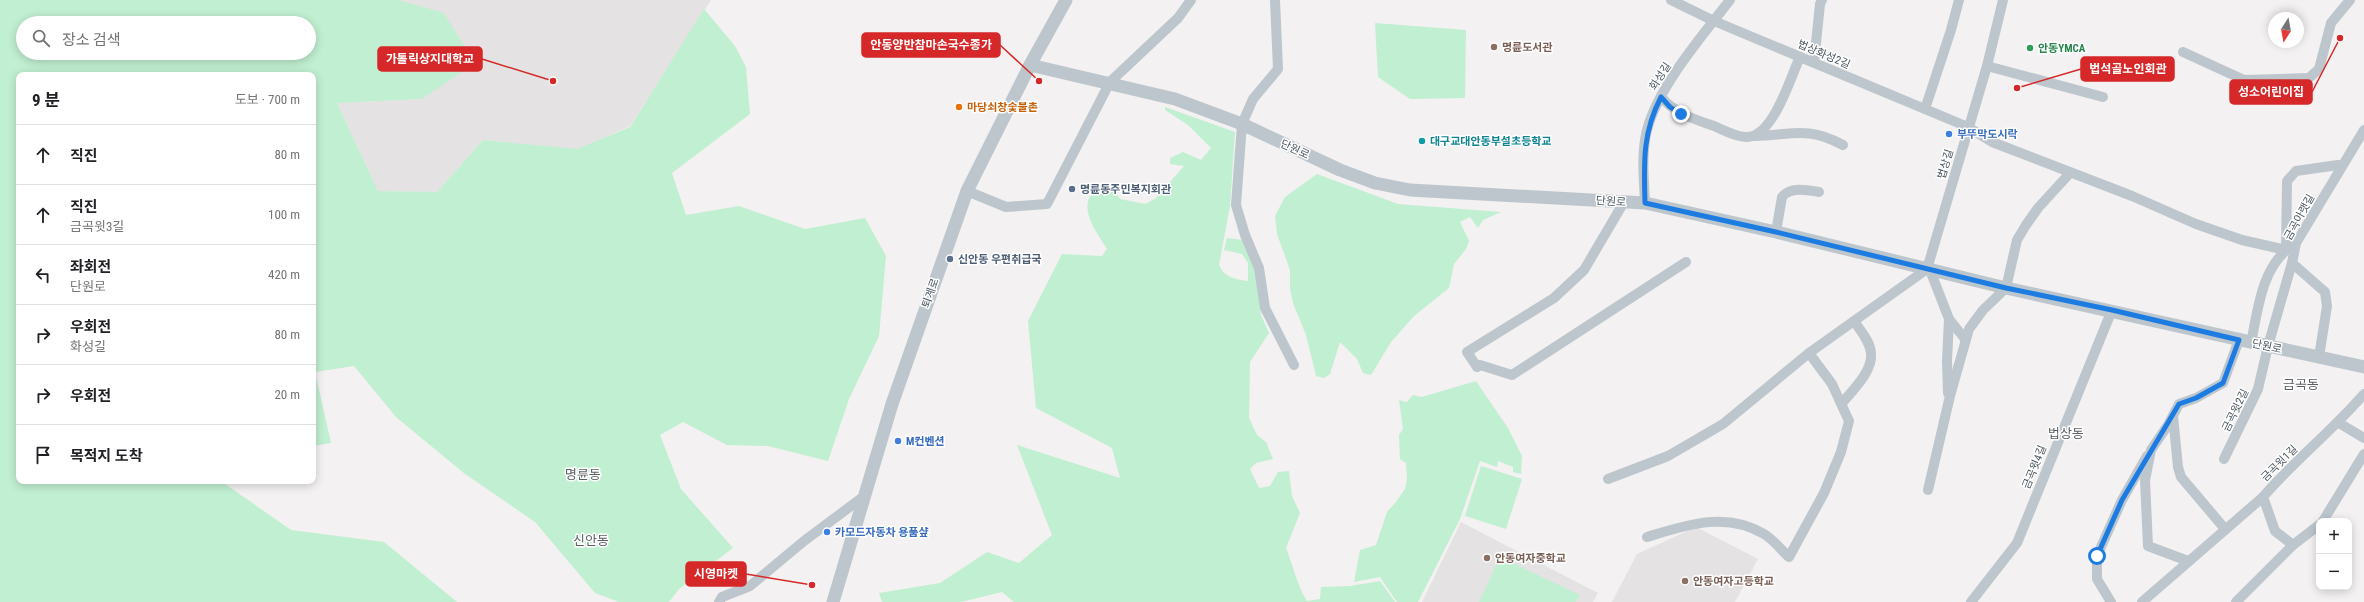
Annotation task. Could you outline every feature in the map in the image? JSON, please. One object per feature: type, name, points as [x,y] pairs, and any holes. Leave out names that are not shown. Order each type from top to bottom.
[{"type":"street","name":"퇴계로","points":[[833,602],[863,497],[927,301],[967,191],[1030,65],[1066,0]]},
{"type":"street","points":[[967,191],[1006,207],[1047,204],[1110,82],[1178,18],[1191,0]]},
{"type":"street","points":[[1276,0],[1278,69],[1253,99],[1242,124],[1236,205],[1245,235],[1258,268],[1265,308],[1294,365]]},
{"type":"street","name":"법상화성2길","points":[[1670,0],[1714,21],[1925,109],[1968,128],[1992,142],[2224,234],[2286,250]]},
{"type":"street","name":"화성길","points":[[1645,203],[1644,156],[1647,132],[1652,115],[1661,97],[1730,0]]},
{"type":"street","points":[[1814,62],[1820,4],[1822,0]]},
{"type":"street","points":[[1925,109],[1951,30],[1959,0]]},
{"type":"street","name":"법상길","points":[[1928,270],[1987,66],[2003,0]]},
{"type":"street","points":[[2183,52],[2244,80],[2309,78],[2319,69],[2331,23],[2350,0]]},
{"type":"street","points":[[1753,136],[1770,123],[1800,57]]},
{"type":"street","name":"단원로","points":[[1030,65],[1110,82],[1175,99],[1242,124],[1340,170],[1375,183],[1410,190],[1645,203],[1776,232],[2006,288],[2364,366]]},
{"type":"street","points":[[1987,66],[2103,97]]},
{"type":"street","points":[[1661,97],[1670,107],[1681,114],[1739,136],[1804,132],[1828,137],[1843,145]]},
{"type":"street","name":"금곡아랫길","points":[[2268,346],[2292,264],[2296,243],[2364,130]]},
{"type":"street","points":[[2286,250],[2287,181],[2296,171],[2338,165]]},
{"type":"street","points":[[1928,490],[1965,339],[1983,310],[2006,288],[2017,240],[2038,208],[2070,173]]},
{"type":"street","points":[[1776,232],[1782,197],[1785,193],[1789,191],[1819,192]]},
{"type":"street","points":[[1624,202],[1584,270],[1554,298],[1467,352],[1477,367],[1480,365],[1512,375],[1686,262]]},
{"type":"street","points":[[2111,602],[2097,579],[2097,556],[2122,500],[2179,404],[2196,398],[2223,383],[2245,341],[2268,272],[2286,250],[2296,243]]},
{"type":"street","points":[[2292,264],[2325,292],[2327,306],[2319,357]]},
{"type":"street","points":[[1608,479],[1668,456],[1723,424],[1809,353],[1928,270],[1949,319],[1965,339]]},
{"type":"street","name":"금곡윗4길","points":[[1972,602],[2017,543],[2112,310]]},
{"type":"street","points":[[1949,319],[1947,388],[1950,396]]},
{"type":"street","points":[[1842,403],[1868,369],[1871,354],[1867,341],[1854,321]]},
{"type":"street","name":"금곡윗2길","points":[[2224,459],[2258,389],[2268,346]]},
{"type":"street","points":[[1647,537],[1689,524],[1732,521],[1764,534],[1789,557],[1824,493],[1841,452],[1849,421],[1842,403],[1809,353]]},
{"type":"street","name":"금곡윗1길","points":[[2293,545],[2275,531],[2263,497],[2280,477],[2339,423],[2364,394]]},
{"type":"street","points":[[2173,416],[2178,467],[2181,477],[2225,529]]},
{"type":"street","points":[[2339,423],[2364,438]]},
{"type":"street","points":[[2151,450],[2145,480],[2148,546],[2188,561]]},
{"type":"street","points":[[2325,518],[2364,454]]},
{"type":"street","points":[[719,602],[722,597],[750,586],[804,541],[863,497]]},
{"type":"street","points":[[2142,602],[2263,497]]},
{"type":"street","points":[[2236,602],[2293,545],[2316,527]]},
{"type":"shaded area","points":[[398,0],[711,0],[630,126],[577,150],[483,140],[437,192],[378,191],[337,103],[422,99]]},
{"type":"shaded area","name":"안동여자중학교","points":[[1461,522],[1598,593],[1593,602],[1422,602]]},
{"type":"shaded area","name":"안동여자고등학교","points":[[1696,527],[1758,559],[1735,602],[1612,602],[1637,554]]},
{"type":"green space","points":[[0,0],[398,0],[444,13],[475,63],[422,99],[337,103],[378,191],[437,192],[483,140],[577,149],[630,127],[704,9],[735,46],[746,67],[750,114],[672,173],[686,215],[739,206],[805,229],[865,218],[886,256],[879,336],[849,399],[828,461],[768,446],[727,445],[683,422],[660,435],[681,489],[733,548],[679,589],[669,602],[619,602],[595,593],[535,522],[465,474],[396,417],[354,366],[316,372],[316,72],[16,72],[16,484],[225,484],[291,530],[384,542],[457,602],[0,602]]},
{"type":"green space","points":[[1375,23],[1466,30],[1465,98],[1410,99],[1378,77]]},
{"type":"green space","points":[[1165,107],[1235,132],[1230,206],[1219,265],[1227,275],[1248,281],[1248,263],[1242,254],[1224,250],[1227,238],[1243,240],[1255,268],[1261,315],[1269,333],[1250,362],[1249,418],[1257,435],[1266,442],[1273,459],[1256,463],[1250,469],[1259,488],[1270,486],[1278,472],[1289,471],[1292,496],[1300,513],[1286,548],[1300,588],[1307,601],[1320,599],[1321,587],[1350,586],[1380,581],[1395,602],[1014,602],[1002,592],[961,602],[882,602],[879,593],[940,583],[987,552],[1019,563],[1052,535],[1017,445],[1120,478],[1112,448],[1036,408],[1028,321],[1062,254],[1102,256],[1107,249],[1094,228],[1088,212],[1090,197],[1096,190],[1110,184],[1120,199],[1146,204],[1156,198],[1184,166],[1170,164],[1170,158],[1183,152],[1201,160],[1211,148],[1188,125],[1165,110]]},
{"type":"green space","points":[[1317,174],[1398,204],[1501,212],[1483,220],[1478,228],[1470,217],[1460,222],[1469,241],[1466,249],[1454,264],[1449,288],[1414,316],[1391,342],[1371,375],[1363,373],[1357,359],[1340,342],[1330,374],[1324,378],[1316,376],[1306,335],[1293,303],[1290,289],[1290,270],[1277,234],[1275,216],[1285,197]]},
{"type":"green space","points":[[316,376],[331,443],[316,446]]},
{"type":"green space","points":[[1476,381],[1508,428],[1522,456],[1521,474],[1513,472],[1513,467],[1498,461],[1497,467],[1480,461],[1460,519],[1418,602],[1397,602],[1380,577],[1354,582],[1360,550],[1376,545],[1387,512],[1405,489],[1407,479],[1406,463],[1400,459],[1399,435],[1403,429],[1399,400],[1407,402],[1413,395],[1422,397]]},
{"type":"green space","points":[[1481,466],[1522,479],[1506,529],[1465,516]]},
{"type":"green space","points":[[1500,557],[1580,595],[1576,602],[1479,602]]},
{"type":"place","name":"성소어린이집","points":[[2340,38]]},
{"type":"place","name":"명륜도서관","points":[[1494,47]]},
{"type":"place","name":"안동YMCA","points":[[2030,48]]},
{"type":"place","name":"가톨릭상지대학교","points":[[553,81]]},
{"type":"place","name":"안동양반참마손국수종가","points":[[1039,81]]},
{"type":"place","name":"법석골노인회관","points":[[2017,88]]},
{"type":"place","name":"마당쇠창숯불촌","points":[[959,107]]},
{"type":"place","name":"부뚜막도시락","points":[[1949,134]]},
{"type":"place","name":"대구교대안동부설초등학교","points":[[1422,141]]},
{"type":"place","name":"명륜동주민복지회관","points":[[1072,189]]},
{"type":"place","name":"신안동 우편취급국","points":[[950,259]]},
{"type":"place","name":"M컨벤션","points":[[898,441]]},
{"type":"place","name":"카모드자동차 용품샾","points":[[827,532]]},
{"type":"place","name":"안동여자중학교","points":[[1487,558]]},
{"type":"place","name":"안동여자고등학교","points":[[1685,581]]},
{"type":"place","name":"시영마켓","points":[[812,585]]},
{"type":"district","name":"금곡동","points":[[2301,384]]},
{"type":"district","name":"법상동","points":[[2066,433]]},
{"type":"district","name":"명륜동","points":[[583,474]]},
{"type":"district","name":"신안동","points":[[591,540]]},
{"type":"route","points":[[1681,114],[1670,107],[1661,97],[1652,115],[1647,132],[1644,156],[1645,203],[1776,232],[2006,288],[2112,310],[2239,340],[2223,383],[2196,398],[2179,404],[2168,425],[2151,450],[2122,500],[2097,556]]}]
